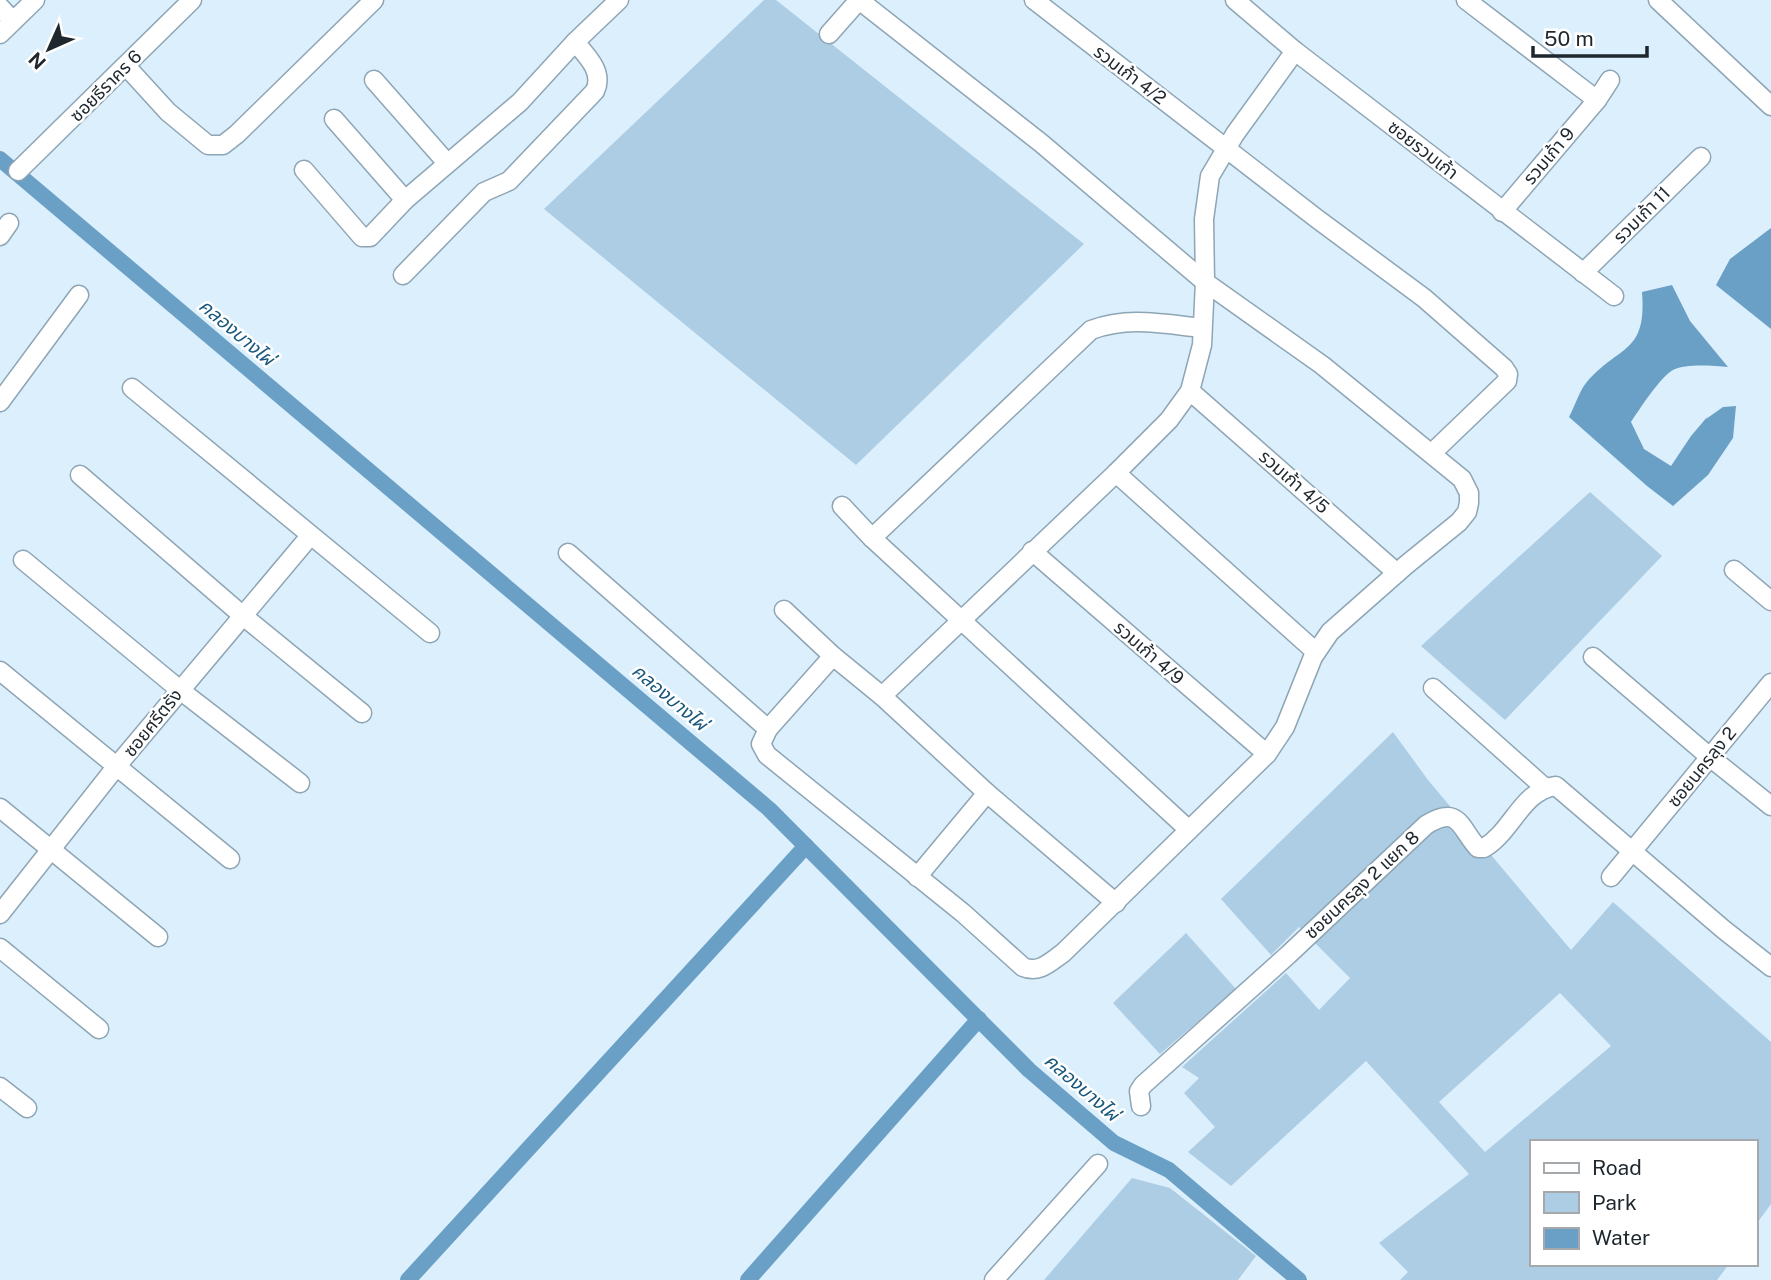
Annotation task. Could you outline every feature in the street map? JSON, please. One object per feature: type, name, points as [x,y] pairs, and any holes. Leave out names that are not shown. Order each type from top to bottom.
[{"type":"street","points":[[0,8],[7,28],[35,0]]},
{"type":"street","name":"ซอยธีราคร 6","points":[[18,171],[192,0]]},
{"type":"street","points":[[126,66],[168,112],[208,145],[223,145],[374,0]]},
{"type":"street","points":[[304,170],[364,238],[374,235],[405,200],[520,102],[575,42],[619,0]]},
{"type":"street","points":[[829,34],[859,0],[1041,143],[1205,282],[1322,365],[1432,453],[1462,479],[1469,494],[1467,512],[1459,522],[1330,632],[1316,652],[1285,727],[1266,754],[1063,953],[1032,971],[1023,967],[963,913],[767,755],[761,744],[768,729],[833,656]]},
{"type":"street","name":"รวมเก้า 4/2","points":[[1034,0],[1424,298],[1504,368],[1508,374],[1507,381],[1432,453]]},
{"type":"street","points":[[1466,0],[1597,100]]},
{"type":"street","points":[[1658,0],[1771,106]]},
{"type":"street","name":"ซอยรวมเก้า","points":[[1246,4],[1295,51],[1614,296]]},
{"type":"street","points":[[403,275],[484,192],[509,181],[595,91],[598,74],[592,62],[575,42]]},
{"type":"street","points":[[883,696],[1116,473],[1169,420],[1190,391],[1202,345],[1204,219],[1210,176],[1226,148],[1295,51]]},
{"type":"street","points":[[374,80],[447,163]]},
{"type":"street","name":"รวมเก้า 9","points":[[1502,212],[1597,100],[1610,80]]},
{"type":"street","points":[[334,119],[405,200]]},
{"type":"street","name":"รวมเก้า 11","points":[[1583,273],[1701,157]]},
{"type":"street","points":[[0,402],[79,295]]},
{"type":"street","points":[[872,538],[1091,330],[1128,320],[1202,328]]},
{"type":"street","points":[[132,388],[430,633]]},
{"type":"street","name":"รวมเก้า 4/5","points":[[1190,391],[1397,573]]},
{"type":"street","points":[[1116,473],[1316,652]]},
{"type":"street","points":[[80,475],[242,615],[362,713]]},
{"type":"street","points":[[842,506],[872,538],[1189,830]]},
{"type":"street","name":"ซอยศรีตรัง","points":[[0,914],[116,767],[310,536]]},
{"type":"street","name":"รวมเก้า 4/9","points":[[1032,551],[1266,754]]},
{"type":"street","points":[[568,553],[768,729]]},
{"type":"street","points":[[23,560],[180,690],[300,783]]},
{"type":"street","points":[[1734,570],[1771,601]]},
{"type":"street","points":[[784,610],[833,656],[883,696],[987,793],[1116,903]]},
{"type":"street","points":[[1593,657],[1771,806]]},
{"type":"street","points":[[0,671],[230,859]]},
{"type":"street","name":"ซอยนครลุง 2","points":[[1611,877],[1771,683]]},
{"type":"street","points":[[1433,688],[1544,787],[1556,786],[1771,967]]},
{"type":"street","name":"ซอยนครลุง 2 แยก 8","points":[[1141,1106],[1139,1091],[1143,1084],[1270,972],[1426,825],[1435,819],[1454,819],[1465,826],[1472,842],[1478,848],[1484,848],[1500,837],[1530,798],[1544,787]]},
{"type":"street","points":[[917,877],[987,793]]},
{"type":"street","points":[[0,808],[158,937]]},
{"type":"street","points":[[0,948],[99,1030]]},
{"type":"street","points":[[0,1087],[27,1108]]},
{"type":"street","points":[[994,1280],[1098,1164]]},
{"type":"green space","points":[[764,0],[776,0],[1084,244],[856,465],[544,209]]},
{"type":"green space","points":[[1590,492],[1662,556],[1505,720],[1421,646]]},
{"type":"green space","points":[[1393,732],[1428,780],[1571,950],[1613,902],[1771,1042],[1771,1204],[1757,1223],[1757,1140],[1530,1140],[1530,1266],[1728,1266],[1717,1280],[1400,1280],[1408,1272],[1379,1243],[1469,1174],[1366,1061],[1231,1186],[1188,1152],[1215,1127],[1184,1093],[1199,1078],[1182,1067],[1286,973],[1319,1010],[1350,978],[1299,927],[1271,955],[1221,899]],"holes":[[[1560,993],[1611,1046],[1485,1152],[1439,1102]]]},
{"type":"green space","points":[[1186,933],[1236,989],[1160,1054],[1113,1003]]},
{"type":"green space","points":[[1132,1178],[1170,1188],[1256,1256],[1238,1280],[1044,1280]]},
{"type":"water","points":[[1771,228],[1771,329],[1716,285],[1730,259]]},
{"type":"water","points":[[1672,285],[1690,321],[1728,367],[1686,366],[1668,373],[1631,422],[1644,449],[1671,466],[1708,416],[1706,419],[1723,407],[1736,406],[1733,438],[1708,475],[1673,506],[1569,417],[1586,383],[1635,338],[1640,327],[1642,292]]},
{"type":"waterway","name":"คลองบางไผ่","points":[[0,159],[769,809],[1029,1070],[1114,1143],[1169,1170],[1299,1280]]},
{"type":"waterway","points":[[408,1280],[806,846]]},
{"type":"waterway","points":[[748,1280],[979,1019]]}]
